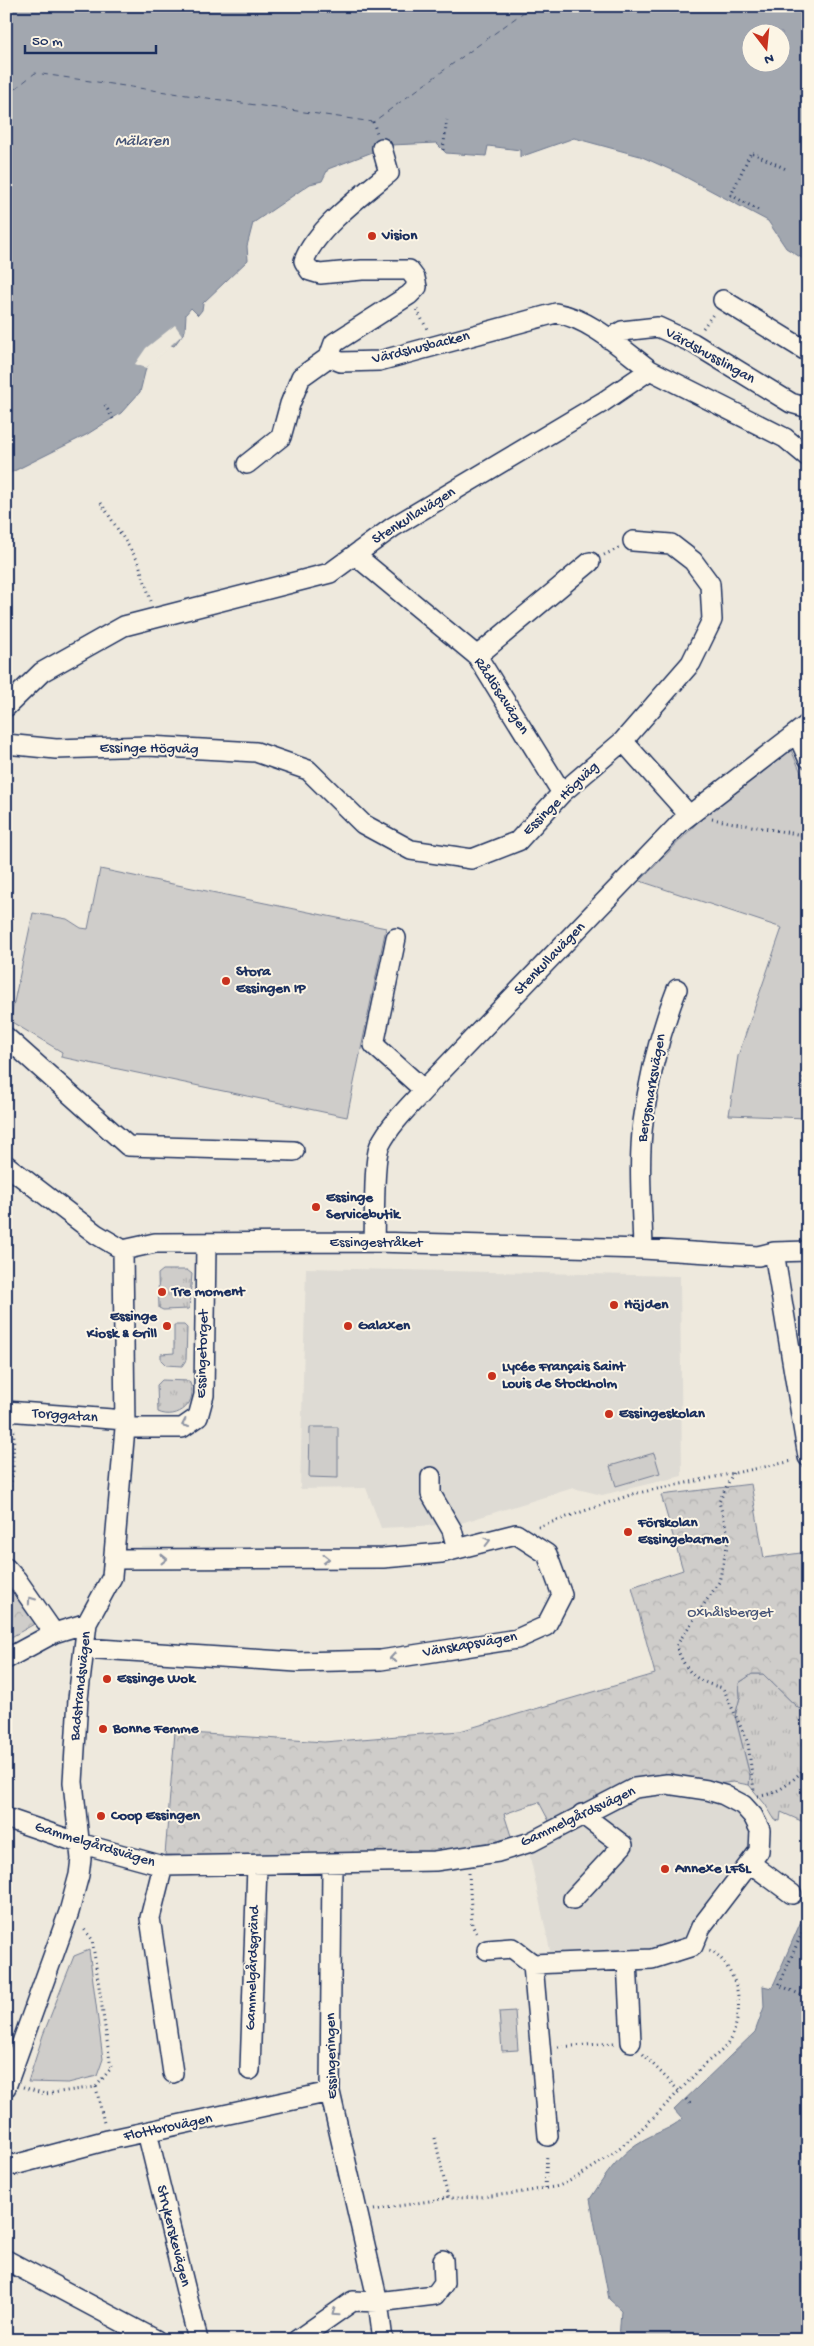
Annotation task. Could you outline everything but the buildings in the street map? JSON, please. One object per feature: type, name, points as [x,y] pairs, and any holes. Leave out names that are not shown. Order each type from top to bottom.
[{"type":"street","points":[[247,464],[281,437],[290,404],[302,377],[329,356],[334,343],[409,295],[417,287],[415,278],[409,270],[362,270],[320,274],[310,271],[304,261],[309,248],[320,236],[389,173],[382,148]]},
{"type":"street","points":[[723,300],[808,352]]},
{"type":"street","name":"Värdshusbacken","points":[[329,356],[342,362],[379,362],[556,313],[573,316],[610,339],[650,370]]},
{"type":"street","name":"Värdshusslingan","points":[[610,339],[622,331],[658,327],[693,343],[791,404],[808,408]]},
{"type":"street","points":[[650,370],[785,438],[808,457]]},
{"type":"street","name":"Stenkullavägen","points":[[6,707],[42,672],[124,626],[156,616],[241,598],[330,573],[393,527],[603,402],[650,370]]},
{"type":"street","name":"Essinge Högväg","points":[[6,744],[56,749],[148,746],[256,752],[308,770],[363,824],[411,850],[472,859],[518,841],[562,793],[623,741],[692,663],[712,620],[710,584],[693,561],[671,544],[632,540]]},
{"type":"street","name":"Rådlösavägen","points":[[355,555],[477,656],[562,793]]},
{"type":"street","points":[[477,656],[590,562]]},
{"type":"street","points":[[802,728],[808,758]]},
{"type":"street","name":"Stenkullavägen","points":[[374,1242],[376,1168],[380,1146],[424,1090],[689,815],[802,728]]},
{"type":"street","points":[[623,741],[689,815]]},
{"type":"street","points":[[396,938],[374,1045],[424,1090]]},
{"type":"street","name":"Bergsmarksvägen","points":[[643,1249],[641,1172],[643,1124],[663,1024],[677,989]]},
{"type":"street","points":[[6,1037],[128,1146],[294,1151]]},
{"type":"street","points":[[6,1165],[96,1234],[123,1250]]},
{"type":"street","name":"Essingestråket","points":[[123,1250],[155,1243],[374,1242],[643,1249],[758,1256],[774,1252],[808,1251]]},
{"type":"street","name":"Essingetorget","points":[[125,1424],[182,1428],[198,1417],[204,1395],[206,1244]]},
{"type":"street","name":"Badstrandsvägen","points":[[7,2085],[69,1912],[79,1875],[81,1859],[73,1782],[78,1699],[87,1623],[112,1577],[125,1424],[123,1250]]},
{"type":"street","points":[[774,1252],[804,1459]]},
{"type":"street","name":"Torggatan","points":[[10,1412],[125,1424]]},
{"type":"street","points":[[431,1477],[431,1494],[452,1530],[457,1549]]},
{"type":"street","points":[[115,1559],[383,1558],[441,1553],[516,1534]]},
{"type":"street","name":"Vänskapsvägen","points":[[84,1648],[297,1662],[381,1660],[517,1639],[546,1626],[562,1595],[547,1554],[516,1534]]},
{"type":"street","points":[[6,1568],[17,1580],[54,1633]]},
{"type":"street","points":[[6,1659],[54,1633],[87,1623]]},
{"type":"street","name":"Gammelgårdsvägen","points":[[6,1818],[79,1843],[163,1866],[257,1866],[435,1861],[468,1858],[498,1852],[531,1842],[635,1788],[667,1784],[686,1786],[724,1795],[743,1805],[758,1823],[761,1841],[759,1851],[701,1927],[693,1946]]},
{"type":"street","points":[[573,1899],[623,1845],[582,1814]]},
{"type":"street","points":[[750,1863],[792,1894]]},
{"type":"street","name":"Essingeringen","points":[[332,1864],[330,2092],[378,2302],[383,2340]]},
{"type":"street","points":[[163,1866],[150,1918],[173,2073]]},
{"type":"street","name":"Gammelgårdsgränd","points":[[250,2070],[257,1866]]},
{"type":"street","points":[[487,1950],[512,1948],[533,1964],[652,1959],[693,1946]]},
{"type":"street","points":[[627,1960],[631,2042]]},
{"type":"street","points":[[533,1964],[548,2136]]},
{"type":"street","name":"Flottbrovägen","points":[[6,2165],[14,2165],[108,2140],[330,2092]]},
{"type":"street","name":"Strykerskevägen","points":[[147,2132],[198,2340]]},
{"type":"street","points":[[6,2260],[156,2340]]},
{"type":"street","points":[[297,2340],[352,2301],[378,2302],[435,2296],[444,2282],[443,2260]]},
{"type":"path","points":[[443,150],[447,120]]},
{"type":"path","points":[[758,210],[730,195],[751,152],[788,170]]},
{"type":"path","points":[[693,343],[723,300]]},
{"type":"path","points":[[418,314],[427,330]]},
{"type":"path","points":[[105,405],[113,419]]},
{"type":"path","points":[[101,503],[138,561],[156,616]]},
{"type":"path","points":[[590,562],[632,540]]},
{"type":"path","points":[[689,815],[808,836]]},
{"type":"path","points":[[808,1068],[801,1070],[808,1110]]},
{"type":"path","points":[[6,1506],[13,1473],[10,1412]]},
{"type":"path","points":[[516,1534],[633,1494],[804,1459]]},
{"type":"path","points":[[733,1473],[718,1502],[729,1537],[719,1582],[676,1646],[683,1663],[702,1683],[724,1688],[748,1743],[754,1780],[754,1796],[761,1796],[787,1785],[796,1779],[808,1764]]},
{"type":"path","points":[[468,1858],[472,1925]]},
{"type":"path","points":[[7,2085],[45,2094],[96,2087],[111,2068],[92,1939],[69,1912]]},
{"type":"path","points":[[808,1919],[778,1985],[808,1998]]},
{"type":"path","points":[[371,2211],[448,2198],[508,2194],[560,2186],[610,2155],[629,2140],[704,2064],[726,2046],[737,2020],[739,1999],[736,1982],[728,1968],[714,1951],[693,1946]]},
{"type":"path","points":[[540,2049],[631,2042],[679,2091]]},
{"type":"path","points":[[96,2087],[108,2140]]},
{"type":"path","points":[[686,2099],[692,2106]]},
{"type":"path","points":[[545,2188],[548,2136]]},
{"type":"path","points":[[435,2138],[448,2198]]},
{"type":"shaded area","name":"Lycée Français Saint Louis de Stockholm","points":[[306,1268],[680,1276],[682,1476],[602,1495],[573,1488],[458,1524],[381,1528],[366,1488],[300,1489]]},
{"type":"shaded area","points":[[675,1792],[713,1800],[737,1814],[749,1828],[748,1848],[720,1882],[685,1935],[679,1952],[551,1955],[529,1852],[594,1815],[637,1798]]},
{"type":"green space","points":[[791,750],[808,788],[808,1118],[729,1115],[738,1056],[782,928],[640,881],[702,818]]},
{"type":"green space","name":"Stora Essingen IP","points":[[100,869],[386,928],[347,1117],[61,1057],[62,1052],[10,1021],[33,913],[67,919],[81,928],[88,929]]},
{"type":"green space","points":[[163,1270],[187,1270],[192,1274],[189,1309],[163,1310],[159,1308],[158,1274]]},
{"type":"green space","points":[[174,1325],[184,1325],[187,1328],[186,1360],[182,1366],[166,1365],[161,1360],[161,1354],[174,1353]]},
{"type":"green space","points":[[162,1380],[189,1381],[192,1396],[185,1408],[179,1412],[166,1414],[158,1412],[157,1385]]},
{"type":"green space","points":[[310,1427],[338,1427],[338,1478],[309,1477]]},
{"type":"green space","points":[[654,1453],[660,1473],[616,1486],[610,1466]]},
{"type":"green space","name":"Oxhålsberget","points":[[751,1484],[764,1558],[808,1552],[808,1711],[798,1708],[763,1674],[752,1674],[739,1683],[740,1697],[735,1716],[750,1776],[749,1785],[733,1782],[709,1785],[686,1779],[550,1823],[539,1802],[504,1814],[512,1839],[426,1853],[339,1858],[165,1855],[175,1732],[324,1742],[460,1731],[655,1674],[632,1587],[683,1570],[661,1495]]},
{"type":"green space","points":[[6,1581],[36,1623],[6,1640]]},
{"type":"green space","points":[[752,1674],[763,1674],[798,1708],[808,1711],[808,1824],[781,1812],[780,1821],[775,1820],[765,1804],[749,1785],[750,1776],[735,1716],[740,1697],[739,1683]]},
{"type":"green space","points":[[89,1950],[103,2059],[97,2076],[68,2083],[28,2082],[43,2035],[74,1956]]},
{"type":"green space","points":[[515,2011],[518,2050],[502,2051],[499,2012]]},
{"type":"water","name":"Mälaren","points":[[6,6],[808,6],[808,262],[786,248],[768,221],[678,173],[640,156],[574,138],[520,157],[520,150],[488,146],[486,156],[446,153],[436,143],[391,145],[328,169],[322,181],[310,184],[253,223],[247,246],[248,260],[203,303],[202,310],[198,315],[191,308],[186,314],[185,331],[174,346],[169,344],[157,354],[146,368],[140,392],[121,413],[86,435],[6,475]]},
{"type":"water","points":[[808,1905],[808,2340],[619,2340],[621,2310],[609,2299],[590,2199],[607,2173],[636,2144],[682,2119],[674,2110],[755,2032],[764,2007],[763,1986],[772,1988]]},
{"type":"pier","points":[[175,325],[182,335],[146,368],[135,364],[146,348]]},
{"type":"ferry route","points":[[6,12],[13,6]]},
{"type":"ferry route","points":[[6,96],[35,73],[373,122],[532,6]]},
{"type":"place","name":"Vision","points":[[372,236]]},
{"type":"place","name":"Stora Essingen IP","points":[[226,981]]},
{"type":"place","name":"Essinge Servicebutik","points":[[316,1207]]},
{"type":"place","name":"Tre moment","points":[[162,1292]]},
{"type":"place","name":"Höjden","points":[[614,1305]]},
{"type":"place","name":"Essinge Kiosk & Grill","points":[[167,1326]]},
{"type":"place","name":"Galaxen","points":[[348,1326]]},
{"type":"place","name":"Lycée Français Saint Louis de Stockholm","points":[[492,1376]]},
{"type":"place","name":"Essingeskolan","points":[[609,1414]]},
{"type":"place","name":"Förskolan Essingebarnen","points":[[628,1532]]},
{"type":"place","name":"Essinge Wok","points":[[107,1679]]},
{"type":"place","name":"Bonne Femme","points":[[103,1729]]},
{"type":"place","name":"Coop Essingen","points":[[101,1816]]},
{"type":"place","name":"Annexe LFSL","points":[[665,1869]]}]
